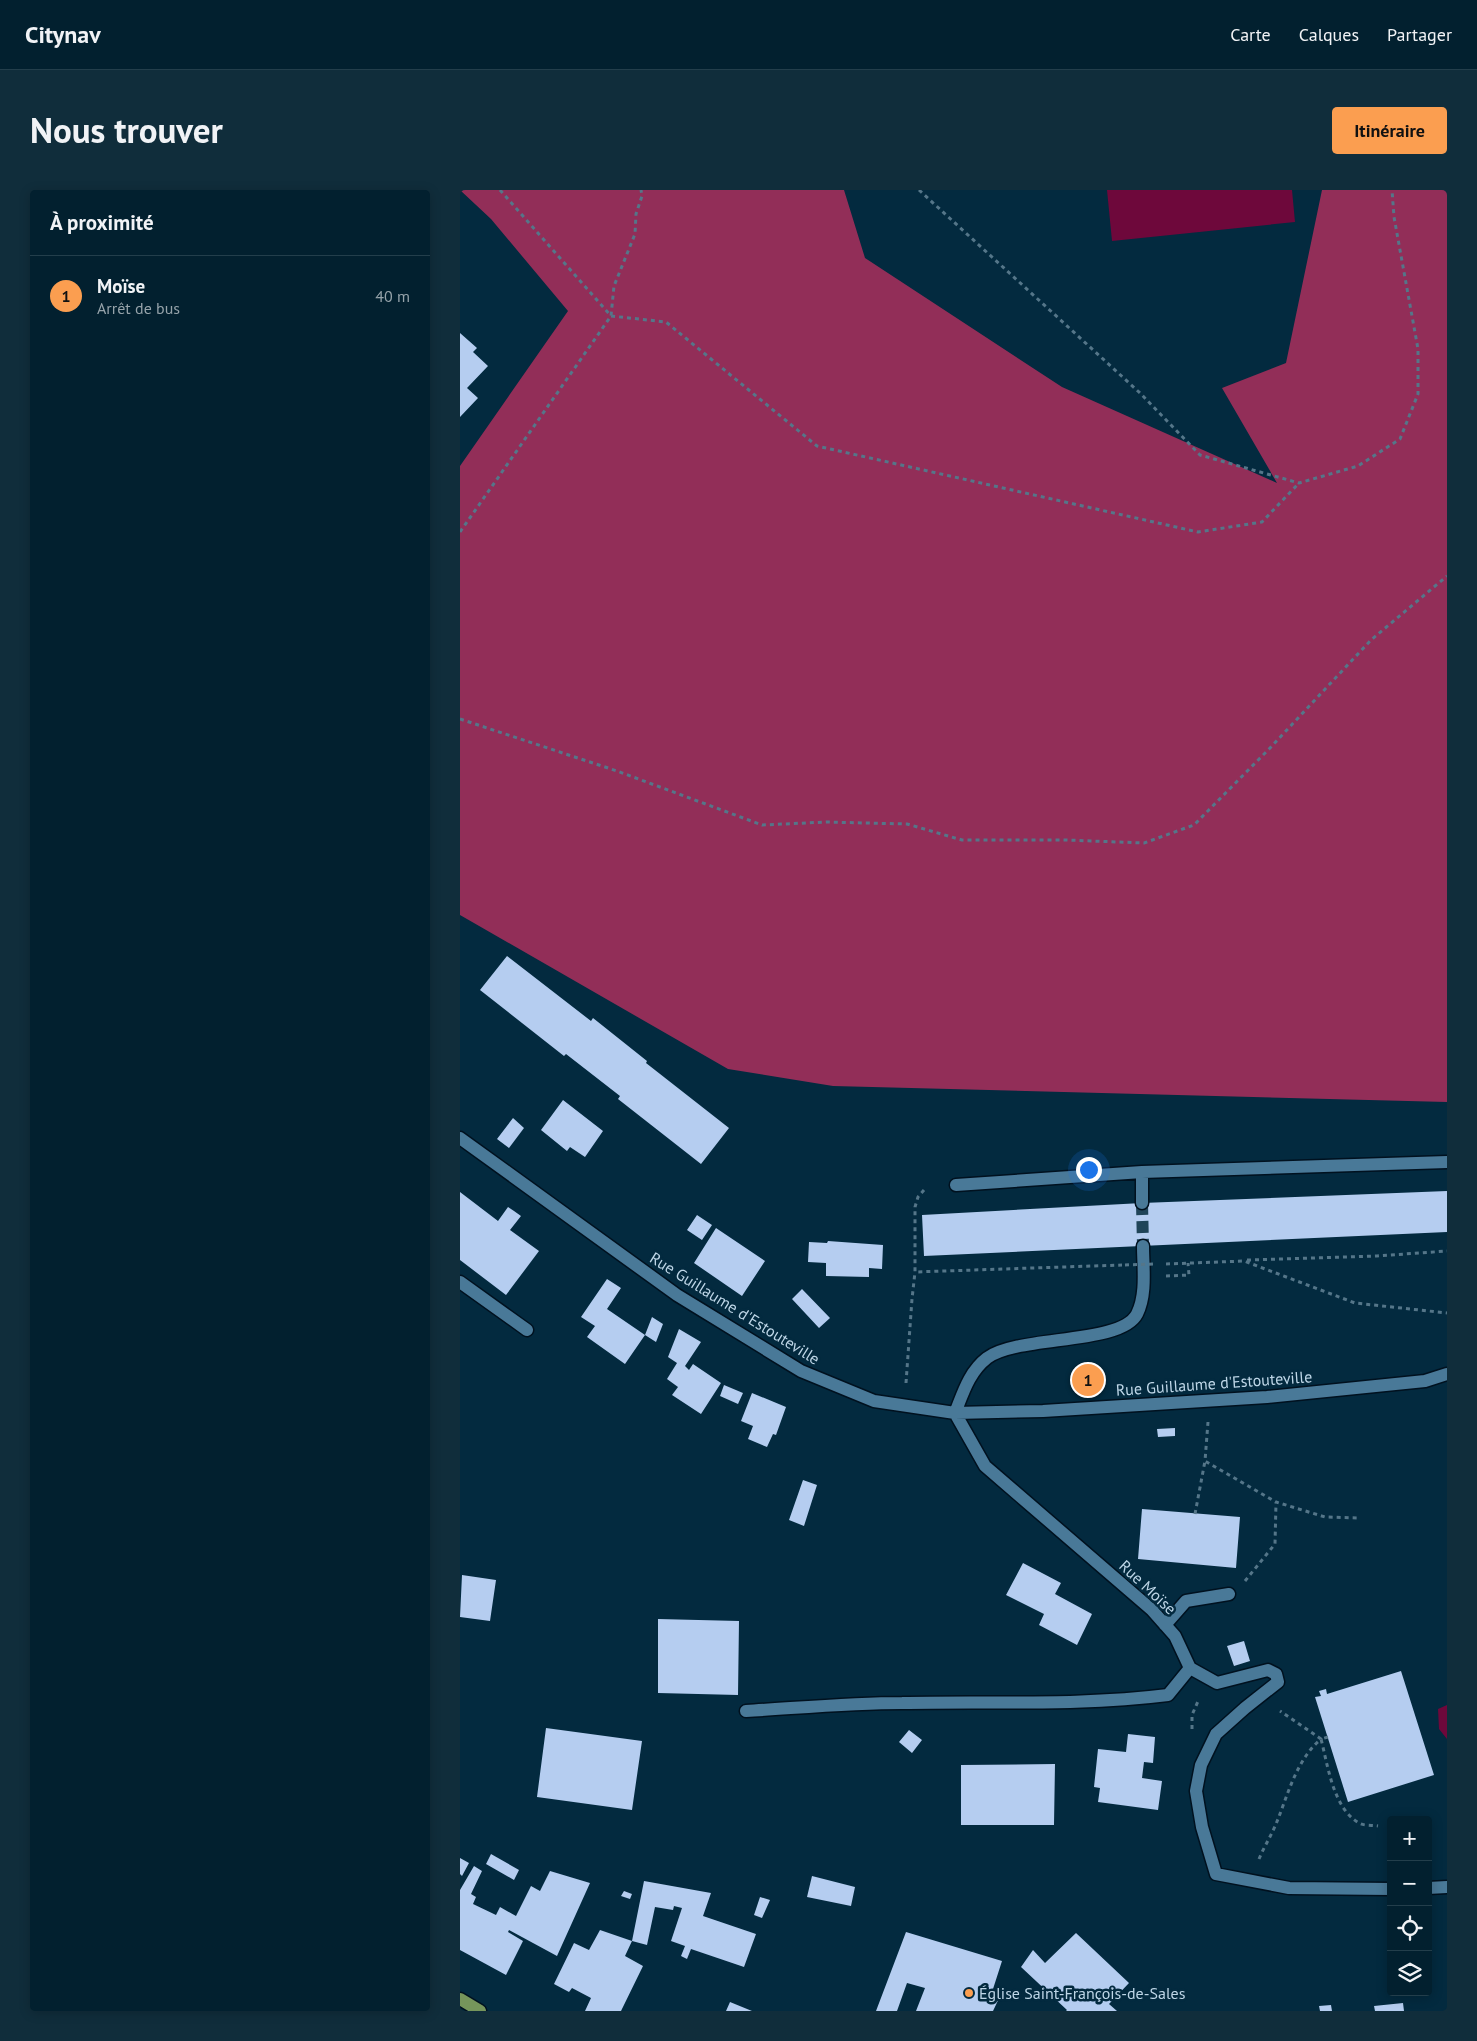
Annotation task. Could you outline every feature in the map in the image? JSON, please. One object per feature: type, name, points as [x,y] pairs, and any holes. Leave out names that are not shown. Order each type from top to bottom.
[{"type":"main road","points":[[460,2000],[480,2011]]},
{"type":"street","name":"Rue Guillaume d'Estouteville","points":[[460,1138],[677,1295],[801,1371],[874,1401],[955,1413],[1043,1411],[1211,1401],[1425,1381],[1447,1374]]},
{"type":"street","points":[[956,1185],[1142,1172],[1447,1162]]},
{"type":"street","points":[[1142,1172],[1142,1203]]},
{"type":"street","points":[[955,1413],[968,1379],[987,1358],[1011,1347],[1118,1330],[1137,1315],[1143,1290],[1143,1246]]},
{"type":"street","points":[[460,1282],[527,1330]]},
{"type":"street","name":"Rue Moïse","points":[[955,1413],[985,1466],[1152,1610],[1175,1636],[1190,1668]]},
{"type":"street","points":[[1165,1625],[1186,1601],[1229,1594]]},
{"type":"street","points":[[746,1711],[900,1703],[1127,1700],[1168,1695],[1190,1668],[1217,1684],[1268,1670],[1273,1671],[1278,1682],[1244,1708],[1216,1734],[1201,1765],[1196,1791],[1202,1827],[1216,1874],[1289,1888],[1387,1889]]},
{"type":"street","points":[[1432,1888],[1447,1887]]},
{"type":"path","points":[[500,190],[611,316],[666,322],[816,446],[1198,532],[1262,522],[1298,483],[1358,466],[1400,439],[1418,394],[1418,349],[1394,217],[1392,190]]},
{"type":"path","points":[[460,532],[611,316],[614,286],[635,234],[636,214],[641,203],[641,190]]},
{"type":"path","points":[[919,190],[1140,393],[1200,455],[1298,483]]},
{"type":"path","points":[[460,719],[618,771],[762,825],[826,822],[907,824],[962,840],[1066,840],[1144,844],[1194,825],[1270,748],[1371,640],[1447,576]]},
{"type":"path","points":[[905,1405],[915,1272],[915,1206],[918,1197],[924,1190]]},
{"type":"path","points":[[915,1272],[1377,1256],[1447,1251]]},
{"type":"path","points":[[1244,1260],[1355,1303],[1447,1313]]},
{"type":"path","points":[[1188,1263],[1189,1275]]},
{"type":"path","points":[[1195,1514],[1205,1460],[1211,1401]]},
{"type":"path","points":[[1205,1460],[1276,1502],[1325,1517],[1357,1518]]},
{"type":"path","points":[[1229,1594],[1248,1578],[1275,1544],[1276,1502]]},
{"type":"path","points":[[1260,1697],[1321,1740],[1337,1795],[1343,1807],[1350,1817],[1361,1824],[1378,1826]]},
{"type":"path","points":[[1192,1715],[1192,1732]]},
{"type":"path","points":[[1249,1880],[1301,1764],[1312,1747],[1328,1737]]},
{"type":"shaded area","points":[[460,190],[844,190],[865,258],[1062,387],[1277,483],[1222,388],[1286,363],[1322,190],[1447,190],[1447,1102],[833,1086],[728,1069],[460,915],[460,466],[568,311],[491,219]]},
{"type":"shaded area","points":[[1107,190],[1292,190],[1295,222],[1112,241]]},
{"type":"shaded area","points":[[1447,1705],[1447,1739],[1439,1729],[1438,1709]]},
{"type":"building","points":[[460,333],[477,348],[473,352],[488,366],[467,388],[478,398],[460,417]]},
{"type":"building","points":[[507,956],[591,1021],[593,1018],[647,1061],[646,1063],[729,1128],[701,1164],[618,1099],[620,1096],[566,1054],[564,1056],[480,990]]},
{"type":"building","points":[[563,1100],[603,1131],[585,1157],[570,1147],[567,1151],[541,1130]]},
{"type":"building","points":[[513,1118],[524,1128],[509,1148],[497,1139]]},
{"type":"building","points":[[1447,1191],[1447,1232],[924,1256],[922,1215],[1142,1203]]},
{"type":"building","points":[[460,1192],[498,1221],[508,1207],[521,1216],[510,1230],[539,1251],[506,1295],[460,1260]]},
{"type":"building","points":[[697,1215],[712,1225],[702,1240],[687,1230]]},
{"type":"building","points":[[716,1228],[765,1261],[742,1296],[694,1263]]},
{"type":"building","points":[[828,1241],[883,1245],[882,1269],[869,1268],[869,1277],[826,1276],[826,1263],[808,1262],[809,1242],[827,1243]]},
{"type":"building","points":[[607,1279],[621,1288],[607,1309],[645,1335],[625,1364],[587,1337],[595,1326],[581,1317]]},
{"type":"building","points":[[802,1289],[830,1318],[819,1328],[792,1299]]},
{"type":"building","points":[[652,1317],[663,1324],[656,1342],[645,1335]]},
{"type":"building","points":[[679,1329],[701,1342],[685,1366],[689,1370],[693,1364],[721,1383],[701,1414],[672,1395],[678,1387],[667,1379],[677,1363],[668,1357]]},
{"type":"building","points":[[1076,1380],[1094,1380],[1094,1388],[1077,1388]]},
{"type":"building","points":[[724,1385],[743,1393],[738,1404],[720,1396]]},
{"type":"building","points":[[752,1393],[786,1407],[776,1435],[773,1434],[767,1447],[748,1439],[753,1426],[741,1421]]},
{"type":"building","points":[[1175,1428],[1175,1436],[1158,1437],[1157,1429]]},
{"type":"building","points":[[803,1480],[817,1485],[804,1526],[789,1520]]},
{"type":"building","points":[[1142,1509],[1240,1517],[1236,1568],[1138,1559]]},
{"type":"building","points":[[1023,1563],[1061,1583],[1055,1594],[1092,1614],[1077,1645],[1039,1625],[1044,1614],[1006,1595]]},
{"type":"building","points":[[462,1575],[496,1580],[490,1621],[460,1617]]},
{"type":"building","points":[[658,1619],[739,1621],[738,1695],[658,1693]]},
{"type":"building","points":[[1244,1641],[1250,1661],[1234,1666],[1227,1646]]},
{"type":"building","points":[[1401,1671],[1434,1775],[1348,1802],[1315,1697],[1321,1696],[1319,1691],[1326,1689],[1327,1694]]},
{"type":"building","points":[[546,1728],[642,1741],[632,1810],[537,1797]]},
{"type":"building","points":[[909,1730],[922,1740],[912,1753],[899,1742]]},
{"type":"building","points":[[1128,1734],[1155,1737],[1153,1763],[1144,1762],[1142,1778],[1162,1781],[1158,1810],[1098,1802],[1100,1788],[1094,1787],[1098,1749],[1126,1752]]},
{"type":"building","points":[[1055,1764],[1054,1825],[961,1825],[961,1765]]},
{"type":"building","points":[[491,1854],[519,1870],[514,1880],[486,1864]]},
{"type":"building","points":[[460,1858],[469,1863],[462,1876],[460,1874]]},
{"type":"building","points":[[474,1866],[482,1871],[471,1894],[476,1897],[473,1904],[496,1915],[500,1907],[516,1916],[531,1886],[540,1891],[550,1871],[590,1883],[557,1956],[509,1930],[508,1932],[523,1941],[506,1975],[460,1950],[460,1890]]},
{"type":"building","points":[[812,1876],[855,1887],[851,1906],[807,1897]]},
{"type":"building","points":[[644,1881],[711,1893],[703,1916],[756,1934],[744,1967],[691,1949],[687,1959],[681,1956],[685,1946],[671,1941],[682,1908],[674,1906],[673,1910],[655,1907],[647,1945],[632,1941]]},
{"type":"building","points":[[624,1891],[632,1894],[630,1899],[621,1896]]},
{"type":"building","points":[[760,1897],[770,1900],[762,1918],[754,1915]]},
{"type":"building","points":[[600,1930],[632,1941],[625,1956],[643,1966],[621,2011],[585,2011],[591,1998],[572,1988],[569,1992],[554,1984],[574,1943],[589,1950]]},
{"type":"building","points":[[906,1932],[1002,1961],[993,1989],[1002,1992],[993,2011],[916,2011],[925,1988],[907,1983],[897,2011],[876,2011]]},
{"type":"building","points":[[1076,1933],[1129,1983],[1109,2004],[1117,2011],[1066,2011],[1021,1967],[1033,1950],[1045,1963]]},
{"type":"building","points":[[730,2002],[752,2011],[726,2011]]},
{"type":"building","points":[[1403,2003],[1404,2011],[1375,2011],[1374,2006]]},
{"type":"building","points":[[1331,2005],[1332,2011],[1320,2011],[1319,2006]]},
{"type":"tunnel","points":[[1142,1203],[1143,1246]]},
{"type":"place","name":"Moïse","points":[[1088,1380]]},
{"type":"place","name":"Église Saint-François-de-Sales","points":[[969,1993]]}]
